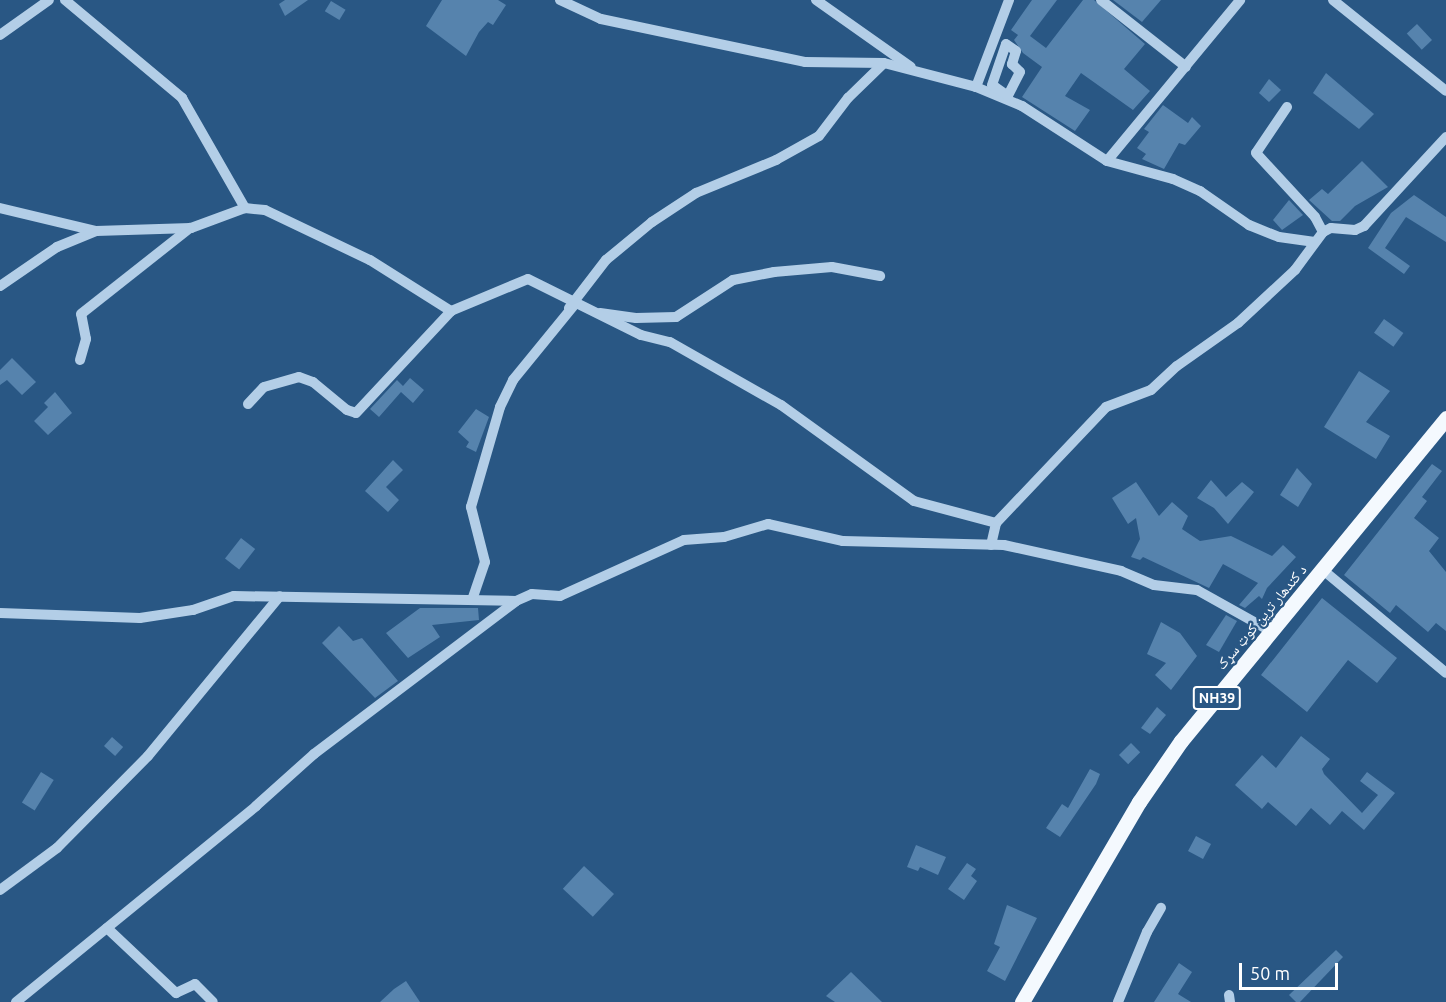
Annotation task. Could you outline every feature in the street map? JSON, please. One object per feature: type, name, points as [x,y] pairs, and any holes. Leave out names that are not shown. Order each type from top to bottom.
[{"type":"main road","name":"د کندهار ترين کوټ سړک","points":[[1022,1002],[1139,802],[1181,741],[1446,418]]},
{"type":"street","points":[[0,35],[49,0]]},
{"type":"street","points":[[65,0],[182,98],[245,207]]},
{"type":"street","points":[[560,0],[601,19],[805,62],[884,63],[976,87],[1022,106],[1107,161],[1173,179],[1200,191],[1249,225],[1279,237],[1316,242]]},
{"type":"street","points":[[816,0],[918,72]]},
{"type":"street","points":[[976,87],[1009,0]]},
{"type":"street","points":[[1101,0],[1186,67]]},
{"type":"street","points":[[1107,161],[1240,0]]},
{"type":"street","points":[[1333,0],[1446,91]]},
{"type":"street","points":[[1006,44],[1016,51],[1012,64],[1020,72],[1008,96],[992,85],[1006,44]]},
{"type":"street","points":[[880,276],[832,267],[733,280],[676,317],[636,318],[569,308],[606,260],[652,222],[696,193],[776,160],[819,136],[848,98],[884,63]]},
{"type":"street","points":[[1287,107],[1256,153],[1315,217],[1323,232]]},
{"type":"street","points":[[991,545],[996,523],[1106,407],[1152,390],[1177,366],[1238,323],[1295,270],[1323,232],[1331,228],[1364,226],[1446,137]]},
{"type":"street","points":[[80,360],[86,339],[81,314],[191,228],[245,207],[265,210],[370,260],[451,311]]},
{"type":"street","points":[[0,208],[96,231],[191,228]]},
{"type":"street","points":[[0,286],[57,247],[96,231]]},
{"type":"street","points":[[248,404],[264,387],[299,377],[313,382],[347,410],[356,413],[451,311],[528,279],[641,335],[669,342],[781,405],[914,501],[996,523]]},
{"type":"street","points":[[471,600],[484,562],[471,507],[500,407],[513,380],[575,304]]},
{"type":"street","points":[[16,1002],[314,754],[516,601],[532,594],[560,596],[684,540],[724,537],[768,524],[843,541],[991,545],[1121,571],[1154,585],[1197,590],[1272,632]]},
{"type":"street","points":[[1323,570],[1446,673]]},
{"type":"street","points":[[0,613],[140,618],[193,610],[234,596],[516,601]]},
{"type":"street","points":[[0,890],[57,848],[148,756],[280,596]]},
{"type":"street","points":[[1118,1002],[1147,932],[1161,908]]},
{"type":"street","points":[[107,928],[176,993],[195,984],[213,1002]]},
{"type":"building","points":[[285,0],[308,0],[285,16],[279,4]]},
{"type":"building","points":[[442,0],[498,0],[506,5],[493,25],[488,22],[479,32],[466,56],[426,26]]},
{"type":"building","points":[[1032,0],[1057,0],[1030,36],[1046,48],[1083,0],[1094,0],[1145,44],[1124,69],[1150,91],[1133,110],[1081,73],[1065,96],[1090,110],[1075,131],[1022,97],[1042,67],[1023,53],[1014,40],[1018,35],[1011,30]]},
{"type":"building","points":[[1113,0],[1161,0],[1142,22]]},
{"type":"building","points":[[331,1],[346,10],[339,20],[325,11]]},
{"type":"building","points":[[1417,24],[1432,40],[1422,50],[1407,34]]},
{"type":"building","points":[[1326,73],[1374,114],[1359,129],[1313,93]]},
{"type":"building","points":[[1269,79],[1281,90],[1269,102],[1259,93]]},
{"type":"building","points":[[1163,105],[1188,123],[1192,117],[1201,126],[1185,145],[1179,143],[1164,169],[1142,159],[1146,154],[1137,148],[1149,132],[1144,129]]},
{"type":"building","points":[[1362,161],[1388,187],[1355,206],[1340,221],[1332,221],[1309,200],[1322,189],[1328,194]]},
{"type":"building","points":[[1414,195],[1446,217],[1446,242],[1406,217],[1385,248],[1410,266],[1404,274],[1368,248],[1391,213]]},
{"type":"building","points":[[1289,200],[1303,215],[1282,230],[1273,220]]},
{"type":"building","points":[[1384,319],[1403,333],[1393,347],[1374,333]]},
{"type":"building","points":[[12,358],[36,382],[22,395],[7,380],[0,385],[0,370]]},
{"type":"building","points":[[1359,371],[1390,391],[1366,422],[1390,436],[1376,459],[1324,427]]},
{"type":"building","points":[[410,378],[424,390],[413,403],[401,392],[379,417],[370,409],[397,380],[403,386]]},
{"type":"building","points":[[55,392],[72,413],[48,435],[34,421],[48,407],[44,403]]},
{"type":"building","points":[[476,409],[489,417],[476,452],[466,447],[469,442],[458,432]]},
{"type":"building","points":[[393,460],[403,470],[386,487],[399,500],[388,512],[365,491]]},
{"type":"building","points":[[1432,464],[1442,471],[1422,497],[1427,501],[1414,518],[1439,538],[1429,551],[1446,572],[1446,631],[1436,623],[1428,632],[1396,605],[1390,613],[1344,575]]},
{"type":"building","points":[[1297,468],[1312,484],[1298,507],[1280,495]]},
{"type":"building","points":[[1211,480],[1226,497],[1242,482],[1254,492],[1228,524],[1214,508],[1197,498]]},
{"type":"building","points":[[1136,482],[1159,516],[1172,502],[1188,516],[1182,529],[1200,541],[1231,536],[1272,556],[1283,545],[1296,557],[1267,588],[1262,599],[1259,596],[1245,608],[1239,605],[1258,583],[1223,564],[1209,588],[1143,557],[1140,560],[1131,557],[1140,539],[1136,518],[1128,524],[1112,498]]},
{"type":"building","points":[[241,538],[255,549],[239,570],[225,558]]},
{"type":"building","points":[[1322,598],[1397,658],[1377,683],[1348,660],[1307,712],[1261,675]]},
{"type":"building","points":[[420,608],[478,608],[479,620],[432,625],[440,637],[408,658],[386,633]]},
{"type":"building","points":[[1226,615],[1237,621],[1219,652],[1206,645]]},
{"type":"building","points":[[1161,622],[1180,633],[1197,656],[1171,690],[1155,675],[1166,663],[1147,654]]},
{"type":"building","points":[[339,626],[353,641],[362,638],[398,681],[375,698],[322,643]]},
{"type":"building","points":[[1157,707],[1166,715],[1150,734],[1141,728]]},
{"type":"building","points":[[1301,736],[1330,759],[1322,769],[1324,774],[1362,813],[1378,795],[1360,781],[1367,772],[1395,793],[1364,830],[1342,811],[1330,825],[1311,808],[1296,826],[1268,802],[1262,809],[1235,785],[1262,755],[1276,768]]},
{"type":"building","points":[[112,737],[123,747],[115,756],[104,746]]},
{"type":"building","points":[[1131,743],[1140,752],[1128,764],[1119,755]]},
{"type":"building","points":[[1090,769],[1100,774],[1096,784],[1060,837],[1046,828],[1062,804],[1068,808]]},
{"type":"building","points":[[41,772],[54,780],[35,810],[22,803]]},
{"type":"building","points":[[1196,836],[1211,844],[1203,859],[1188,851]]},
{"type":"building","points":[[916,845],[946,857],[938,875],[920,867],[918,871],[907,867]]},
{"type":"building","points":[[967,863],[976,869],[971,876],[977,881],[964,900],[948,889]]},
{"type":"building","points":[[584,866],[614,894],[593,917],[563,889]]},
{"type":"building","points":[[1007,905],[1037,918],[1005,981],[987,971],[1000,947],[994,944]]},
{"type":"building","points":[[1336,950],[1343,957],[1300,1002],[1296,1002],[1289,995]]},
{"type":"building","points":[[1179,963],[1192,972],[1178,994],[1191,1002],[1154,1002]]},
{"type":"building","points":[[851,972],[882,1002],[835,1002],[826,996]]},
{"type":"building","points":[[406,981],[420,1002],[380,1002],[394,989]]}]
